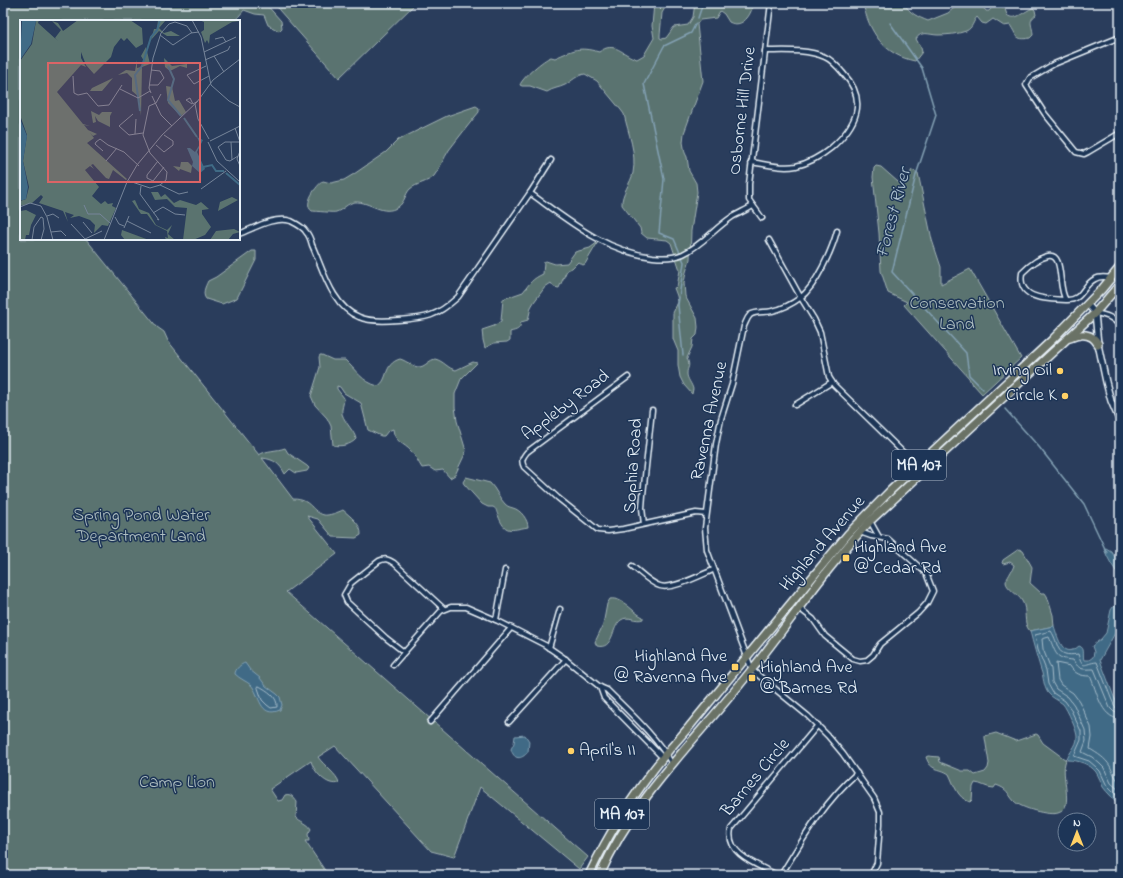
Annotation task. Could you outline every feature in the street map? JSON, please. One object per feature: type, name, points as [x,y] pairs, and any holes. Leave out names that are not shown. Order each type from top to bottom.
[{"type":"main road","name":"Highland Avenue","points":[[589,875],[627,805],[664,755],[689,727],[848,534],[917,466],[1026,365],[1087,304],[1120,267]]},
{"type":"main road","name":"Highland Avenue","points":[[602,874],[627,824],[645,797],[752,670],[836,559],[870,521],[1095,313],[1120,284]]},
{"type":"main road","points":[[1066,340],[1076,335],[1083,334],[1090,335],[1098,344]]},
{"type":"street","name":"Osborne Hill Drive","points":[[762,218],[749,200],[749,184],[771,3]]},
{"type":"street","points":[[1120,37],[1054,64],[1030,78],[1026,86],[1071,148],[1080,154],[1088,152],[1120,133]]},
{"type":"street","points":[[751,162],[779,167],[796,166],[812,161],[842,138],[853,124],[857,108],[856,93],[848,78],[837,66],[826,58],[812,53],[765,51]]},
{"type":"street","points":[[240,234],[265,223],[280,221],[291,222],[306,232],[331,289],[340,305],[349,312],[367,319],[392,321],[422,319],[448,307],[458,297],[551,160]]},
{"type":"street","points":[[530,193],[577,227],[600,241],[622,250],[643,256],[664,258],[681,255],[706,239],[731,218],[754,206]]},
{"type":"street","name":"Ravenna Avenue","points":[[752,670],[714,570],[705,542],[706,514],[718,428],[732,384],[744,326],[747,319],[750,315],[755,313],[777,310],[801,298],[818,275],[837,231]]},
{"type":"street","points":[[769,240],[820,332],[829,377],[832,382],[847,399],[917,466]]},
{"type":"street","points":[[1066,300],[1062,293],[1059,262],[1054,256],[1041,259],[1022,273],[1022,285],[1027,292],[1038,297],[1066,300],[1076,298],[1086,286],[1095,279],[1111,278]]},
{"type":"street","points":[[1087,304],[1095,313],[1098,344],[1107,388],[1120,422]]},
{"type":"street","points":[[1095,313],[1107,315],[1116,320],[1120,326]]},
{"type":"street","name":"Appleby Road","points":[[628,377],[527,452],[522,458],[522,463],[529,472],[593,528],[608,531],[644,524]]},
{"type":"street","points":[[795,405],[832,382]]},
{"type":"street","name":"Sophia Road","points":[[644,524],[642,502],[652,410]]},
{"type":"street","points":[[644,524],[696,513],[706,514]]},
{"type":"street","points":[[870,521],[879,537]]},
{"type":"street","points":[[799,608],[814,619],[825,636],[853,659],[860,661],[867,660],[873,655],[880,644],[918,613],[927,603],[933,591],[926,573],[888,539],[871,536],[860,532]]},
{"type":"street","points":[[404,652],[386,638],[347,602],[344,595],[351,583],[379,561],[387,558],[444,609]]},
{"type":"street","points":[[632,566],[655,584],[664,587],[675,585],[714,570]]},
{"type":"street","points":[[496,620],[505,570]]},
{"type":"street","points":[[393,665],[444,609],[451,607],[466,607],[496,620],[549,648],[566,659],[600,687],[607,690],[672,764]]},
{"type":"street","points":[[549,648],[560,609]]},
{"type":"street","points":[[430,722],[511,628]]},
{"type":"street","points":[[509,722],[566,659]]},
{"type":"street","points":[[752,670],[818,725],[835,743],[874,798],[880,812],[880,824],[877,863],[870,875]]},
{"type":"street","points":[[600,687],[604,698],[664,755]]},
{"type":"street","name":"Barnes Circle","points":[[777,875],[743,857],[735,851],[730,841],[730,830],[818,725]]},
{"type":"street","points":[[781,875],[822,810],[834,795],[856,773]]},
{"type":"green space","points":[[3,3],[265,3],[281,21],[282,28],[279,31],[268,25],[264,15],[255,14],[244,10],[236,20],[20,20],[20,240],[87,240],[157,327],[164,332],[168,341],[259,455],[265,452],[285,448],[288,453],[309,468],[307,471],[296,473],[290,469],[285,474],[281,467],[276,463],[262,458],[293,499],[308,503],[316,511],[324,515],[343,510],[358,524],[361,535],[356,538],[333,537],[318,519],[307,516],[337,554],[286,592],[588,857],[579,869],[480,787],[454,857],[431,851],[335,746],[318,757],[336,777],[339,783],[330,783],[322,778],[315,770],[311,761],[270,789],[278,801],[282,800],[285,795],[289,795],[292,796],[297,802],[296,817],[308,825],[311,829],[308,834],[309,841],[305,841],[326,872],[330,875],[3,875]]},
{"type":"green space","points":[[276,3],[416,3],[339,78],[279,10]]},
{"type":"green space","points":[[654,3],[665,3],[666,6],[662,13],[660,38],[662,39],[666,38],[674,27],[688,25],[693,17],[695,3],[753,3],[751,12],[746,20],[738,24],[729,22],[720,11],[716,18],[700,20],[697,24],[703,81],[684,133],[683,142],[689,171],[696,183],[697,192],[691,231],[690,259],[684,283],[685,296],[697,318],[698,327],[697,335],[693,339],[692,347],[687,358],[689,365],[687,376],[693,389],[692,394],[684,385],[680,377],[678,351],[673,339],[673,313],[678,302],[674,288],[677,287],[680,270],[671,243],[667,240],[647,238],[641,233],[640,228],[622,205],[623,197],[632,177],[634,166],[632,143],[624,114],[597,81],[585,74],[577,77],[565,85],[547,92],[530,86],[520,85],[529,74],[548,58],[555,58],[576,50],[586,49],[599,52],[610,47],[637,59],[644,55],[654,38],[652,26]]},
{"type":"green space","points":[[863,3],[904,3],[911,12],[928,21],[948,13],[960,3],[980,3],[986,11],[989,11],[994,5],[1000,5],[1005,9],[1007,15],[1010,17],[1016,17],[1033,8],[1036,15],[1033,17],[1031,22],[1033,35],[1030,38],[1025,39],[1019,38],[1010,25],[1004,26],[993,19],[986,24],[982,23],[977,17],[970,28],[963,32],[945,35],[920,35],[916,39],[922,52],[915,61],[904,58],[895,53],[880,41],[869,23]]},
{"type":"green space","points":[[476,106],[479,108],[479,112],[449,150],[434,176],[410,189],[398,207],[392,210],[382,210],[361,202],[355,202],[335,212],[312,211],[309,208],[312,195],[317,186],[323,181],[331,183],[344,180],[386,152],[398,140],[447,116]]},
{"type":"green space","name":"Conservation Land","points":[[876,166],[881,167],[901,183],[907,179],[912,170],[918,173],[932,240],[941,267],[941,284],[970,269],[1021,358],[982,394],[973,384],[972,385],[969,378],[904,305],[907,302],[888,293],[881,271],[879,233],[873,177],[874,168]]},
{"type":"green space","points":[[598,242],[585,264],[583,265],[578,262],[572,268],[567,270],[559,288],[554,287],[551,283],[545,287],[531,307],[528,320],[521,322],[518,329],[510,332],[510,340],[507,342],[494,343],[485,348],[482,330],[494,326],[501,321],[503,299],[523,292],[534,280],[543,274],[544,262],[546,261],[555,264],[567,263],[575,252],[590,248]]},
{"type":"green space","points":[[252,251],[256,251],[256,260],[237,298],[222,304],[206,299],[204,293],[208,281],[216,277]]},
{"type":"green space","points":[[320,355],[333,360],[345,360],[363,379],[378,386],[384,380],[391,364],[400,359],[414,366],[420,367],[435,359],[456,370],[473,362],[477,363],[461,379],[455,394],[457,421],[466,451],[455,475],[450,478],[443,470],[435,471],[429,467],[422,468],[413,453],[397,440],[393,429],[388,431],[384,436],[368,430],[361,403],[344,393],[340,387],[337,386],[337,389],[344,398],[342,414],[356,439],[345,445],[333,445],[331,426],[327,418],[315,405],[311,396],[320,367]]},
{"type":"green space","points":[[466,477],[490,483],[505,504],[516,509],[524,516],[528,527],[512,530],[506,528],[496,510],[493,507],[488,507],[482,504],[464,484],[463,482]]},
{"type":"green space","points":[[1019,549],[1023,551],[1032,567],[1030,583],[1041,593],[1045,593],[1047,596],[1053,615],[1054,626],[1030,631],[1026,624],[1024,605],[1006,582],[1014,565],[1010,562],[1003,564],[1003,560]]},
{"type":"green space","points":[[610,599],[623,602],[643,617],[643,619],[638,620],[626,618],[621,620],[615,628],[607,645],[597,646],[595,642],[603,625],[607,604]]},
{"type":"green space","points":[[996,733],[1016,741],[1036,734],[1043,743],[1066,760],[1064,774],[1067,798],[1066,805],[1063,810],[1054,814],[1035,811],[1017,804],[1005,790],[996,785],[994,788],[991,788],[975,783],[973,787],[972,800],[970,802],[959,794],[949,774],[933,767],[928,762],[926,757],[928,756],[939,757],[940,762],[962,771],[970,771],[975,775],[985,772],[989,763],[985,736]]},
{"type":"water","points":[[1106,548],[1111,551],[1120,565],[1120,576],[1107,556],[1104,549]]},
{"type":"water","points":[[1120,604],[1120,624],[1100,660],[1114,697],[1120,708],[1120,807],[1103,787],[1093,769],[1083,763],[1067,760],[1077,741],[1076,731],[1063,704],[1051,696],[1046,690],[1030,631],[1054,626],[1059,641],[1065,649],[1073,650],[1079,646],[1083,650],[1084,660],[1089,660],[1093,657],[1094,652],[1092,646],[1106,633],[1111,610],[1113,607]]},
{"type":"water","points":[[245,663],[266,686],[280,697],[282,705],[280,710],[273,712],[264,708],[251,685],[235,674],[238,667]]},
{"type":"water","points":[[525,735],[529,741],[528,752],[518,758],[512,753],[511,749],[515,736]]},
{"type":"waterway","points":[[698,18],[703,3]]},
{"type":"waterway","points":[[683,355],[678,305],[684,262],[674,239],[659,233],[664,179],[644,84],[664,46],[691,33],[696,23]]},
{"type":"waterway","name":"Forest River","points":[[890,23],[922,68],[936,115],[916,175],[892,272],[966,353],[969,375],[983,389]]},
{"type":"waterway","name":"Forest River","points":[[1005,409],[1039,447],[1084,504],[1107,553]]},
{"type":"place","name":"Irving Oil","points":[[1060,371]]},
{"type":"place","name":"Circle K","points":[[1065,396]]},
{"type":"place","name":"Highland Ave @ Cedar Rd","points":[[846,558]]},
{"type":"place","name":"Highland Ave @ Ravenna Ave","points":[[735,667]]},
{"type":"place","name":"Highland Ave @ Barnes Rd","points":[[752,678]]},
{"type":"place","name":"April's II","points":[[571,751]]},
{"type":"park label","name":"Spring Pond Water Department Land","points":[[141,526]]},
{"type":"park label","name":"Camp Lion","points":[[177,783]]}]
